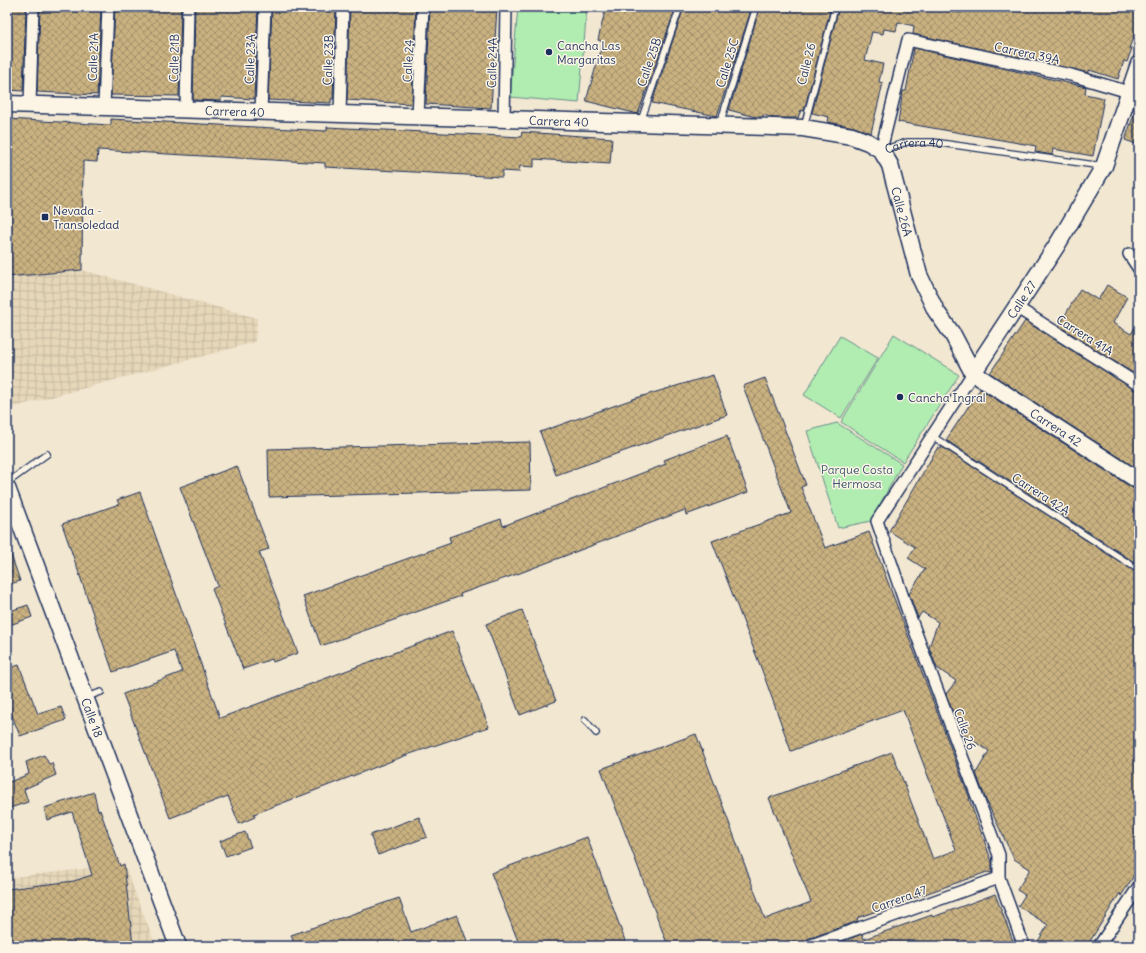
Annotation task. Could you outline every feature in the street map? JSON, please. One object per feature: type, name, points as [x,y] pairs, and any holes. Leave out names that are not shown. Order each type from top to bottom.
[{"type":"street","points":[[30,105],[33,7]]},
{"type":"street","name":"Calle 21A","points":[[104,107],[108,7]]},
{"type":"street","name":"Calle 21B","points":[[186,110],[188,7]]},
{"type":"street","name":"Calle 23A","points":[[261,112],[265,7]]},
{"type":"street","name":"Calle 23B","points":[[340,114],[343,7]]},
{"type":"street","name":"Calle 24","points":[[418,116],[423,7]]},
{"type":"street","name":"Calle 24A","points":[[504,119],[506,7]]},
{"type":"street","name":"Carrera 39A","points":[[881,150],[908,40],[1071,75],[1134,93]]},
{"type":"street","name":"Calle 27","points":[[877,521],[1057,245],[1104,166],[1134,93],[1139,64]]},
{"type":"street","name":"Carrera 40","points":[[7,104],[803,128],[852,136],[881,150]]},
{"type":"street","name":"Calle 26A","points":[[881,150],[890,165],[914,260],[926,294],[953,335],[973,373]]},
{"type":"street","points":[[1128,254],[1139,269]]},
{"type":"street","name":"Carrera 41A","points":[[1016,307],[1139,385]]},
{"type":"street","name":"Carrera 42","points":[[973,373],[1139,481]]},
{"type":"street","name":"Calle 18","points":[[7,488],[178,946]]},
{"type":"street","name":"Calle 26","points":[[877,521],[915,631],[999,855],[999,878],[1024,946]]},
{"type":"street","name":"Carrera 47","points":[[809,946],[999,878]]},
{"type":"street","points":[[1099,946],[1139,886]]},
{"type":"lane","name":"Calle 25B","points":[[640,123],[680,7]]},
{"type":"lane","name":"Calle 25C","points":[[720,126],[756,7]]},
{"type":"lane","name":"Calle 26","points":[[803,128],[825,39],[835,7]]},
{"type":"lane","name":"Carrera 40","points":[[881,150],[907,142],[933,142],[1104,166]]},
{"type":"lane","name":"Carrera 42A","points":[[932,436],[1139,570]]},
{"type":"lane","points":[[7,483],[47,454]]},
{"type":"lane","points":[[85,698],[101,692]]},
{"type":"lane","points":[[585,720],[596,733]]},
{"type":"shaded area","points":[[82,270],[257,318],[255,342],[7,409],[7,277]]},
{"type":"shaded area","points":[[124,864],[156,946],[7,946],[7,878]]},
{"type":"green space","name":"Cancha Las Margaritas","points":[[518,7],[587,7],[579,103],[510,97]]},
{"type":"green space","name":"Cancha Ingral","points":[[894,334],[959,375],[903,462],[841,422]]},
{"type":"green space","points":[[840,336],[878,358],[841,418],[804,395]]},
{"type":"green space","name":"Parque Costa Hermosa","points":[[837,423],[902,464],[871,521],[838,528],[807,431]]},
{"type":"building","points":[[7,7],[26,7],[23,91],[7,90]]},
{"type":"building","points":[[40,7],[101,7],[97,95],[37,92]]},
{"type":"building","points":[[115,7],[181,7],[179,96],[111,95]]},
{"type":"building","points":[[195,7],[258,7],[254,99],[221,97],[221,101],[193,100]]},
{"type":"building","points":[[272,7],[336,7],[333,99],[331,99],[331,103],[268,100]]},
{"type":"building","points":[[350,7],[416,7],[412,104],[347,100]]},
{"type":"building","points":[[430,7],[497,7],[491,108],[426,104]]},
{"type":"building","points":[[606,7],[676,7],[638,114],[586,101],[603,42],[598,40]]},
{"type":"building","points":[[684,7],[752,7],[717,116],[652,103]]},
{"type":"building","points":[[760,7],[831,7],[804,111],[801,110],[798,118],[774,118],[763,115],[762,117],[756,117],[729,110]]},
{"type":"building","points":[[839,7],[933,7],[961,13],[962,10],[977,12],[977,7],[1139,7],[1139,24],[1129,48],[1132,48],[1127,62],[1124,61],[1118,79],[1089,70],[1089,73],[913,34],[914,26],[898,22],[896,31],[884,29],[883,34],[872,32],[865,60],[883,64],[879,82],[883,83],[871,133],[854,127],[828,122],[829,117],[812,113]]},
{"type":"building","points":[[914,48],[1086,87],[1085,94],[1104,98],[1093,156],[1053,149],[1052,155],[1035,152],[1036,146],[898,122],[903,91],[906,91]]},
{"type":"building","points":[[1137,106],[1139,106],[1139,145],[1125,140]]},
{"type":"building","points":[[7,119],[111,125],[111,119],[327,131],[327,127],[521,137],[522,132],[612,138],[610,164],[534,159],[534,167],[520,166],[519,172],[502,171],[502,177],[325,167],[325,163],[98,150],[97,162],[83,161],[82,270],[7,277]]},
{"type":"building","points":[[1107,285],[1127,297],[1113,323],[1131,334],[1139,321],[1139,377],[1059,326],[1080,289],[1098,300]]},
{"type":"building","points":[[1025,321],[1139,392],[1139,470],[990,373]]},
{"type":"building","points":[[713,375],[727,415],[556,475],[540,432],[636,398]]},
{"type":"building","points":[[765,378],[806,485],[801,487],[825,548],[869,532],[970,799],[992,862],[992,873],[987,872],[857,918],[858,921],[807,939],[802,946],[796,946],[795,941],[782,946],[668,946],[601,769],[696,734],[765,919],[811,902],[769,798],[892,752],[933,859],[956,850],[903,710],[791,751],[763,673],[712,541],[791,513],[743,386]]},
{"type":"building","points":[[980,389],[1134,489],[1139,490],[1139,565],[946,440]]},
{"type":"building","points":[[727,436],[748,492],[686,515],[685,510],[520,573],[460,594],[461,596],[321,646],[303,596],[451,543],[449,537],[501,519],[503,526],[666,464],[664,460]]},
{"type":"building","points":[[530,442],[531,490],[269,497],[268,449]]},
{"type":"building","points":[[938,447],[941,449],[942,447],[1139,574],[1139,868],[1121,896],[1120,893],[1087,946],[1035,946],[1048,925],[1018,906],[1025,895],[1017,890],[1030,869],[1014,859],[986,800],[976,773],[989,751],[961,733],[946,694],[956,681],[937,668],[929,647],[938,622],[922,612],[918,618],[909,594],[925,569],[908,558],[915,547],[889,531]]},
{"type":"building","points":[[237,466],[269,549],[259,552],[298,653],[273,662],[272,659],[243,669],[212,589],[218,586],[180,487]]},
{"type":"building","points":[[140,492],[220,718],[452,631],[489,727],[407,755],[254,814],[255,817],[239,824],[228,796],[170,818],[123,694],[182,672],[174,651],[113,672],[62,524],[119,504],[117,500]]},
{"type":"building","points":[[7,549],[9,549],[20,581],[7,585]]},
{"type":"building","points":[[28,605],[32,617],[7,626],[7,612]]},
{"type":"building","points":[[522,610],[556,701],[520,715],[486,624]]},
{"type":"building","points":[[19,665],[38,714],[61,707],[66,720],[20,736],[7,703],[7,669]]},
{"type":"building","points":[[44,755],[49,764],[52,763],[56,775],[24,789],[28,802],[7,809],[7,783],[29,774],[26,762]]},
{"type":"building","points":[[94,792],[98,811],[100,810],[120,866],[124,864],[133,946],[7,946],[7,889],[74,881],[92,875],[72,812],[47,820],[44,808]]},
{"type":"building","points":[[419,817],[427,837],[378,855],[370,835]]},
{"type":"building","points":[[245,832],[251,847],[226,856],[220,841]]},
{"type":"building","points":[[587,837],[627,946],[520,946],[491,873]]},
{"type":"building","points":[[995,894],[1015,946],[830,946],[862,934],[864,939],[932,915],[933,917]]},
{"type":"building","points":[[399,898],[411,932],[457,915],[469,946],[295,946],[291,935]]},
{"type":"place","name":"Cancha Las Margaritas","points":[[549,52]]},
{"type":"place","name":"Nevada - Transoledad","points":[[45,217]]},
{"type":"place","name":"Cancha Ingral","points":[[900,397]]}]
